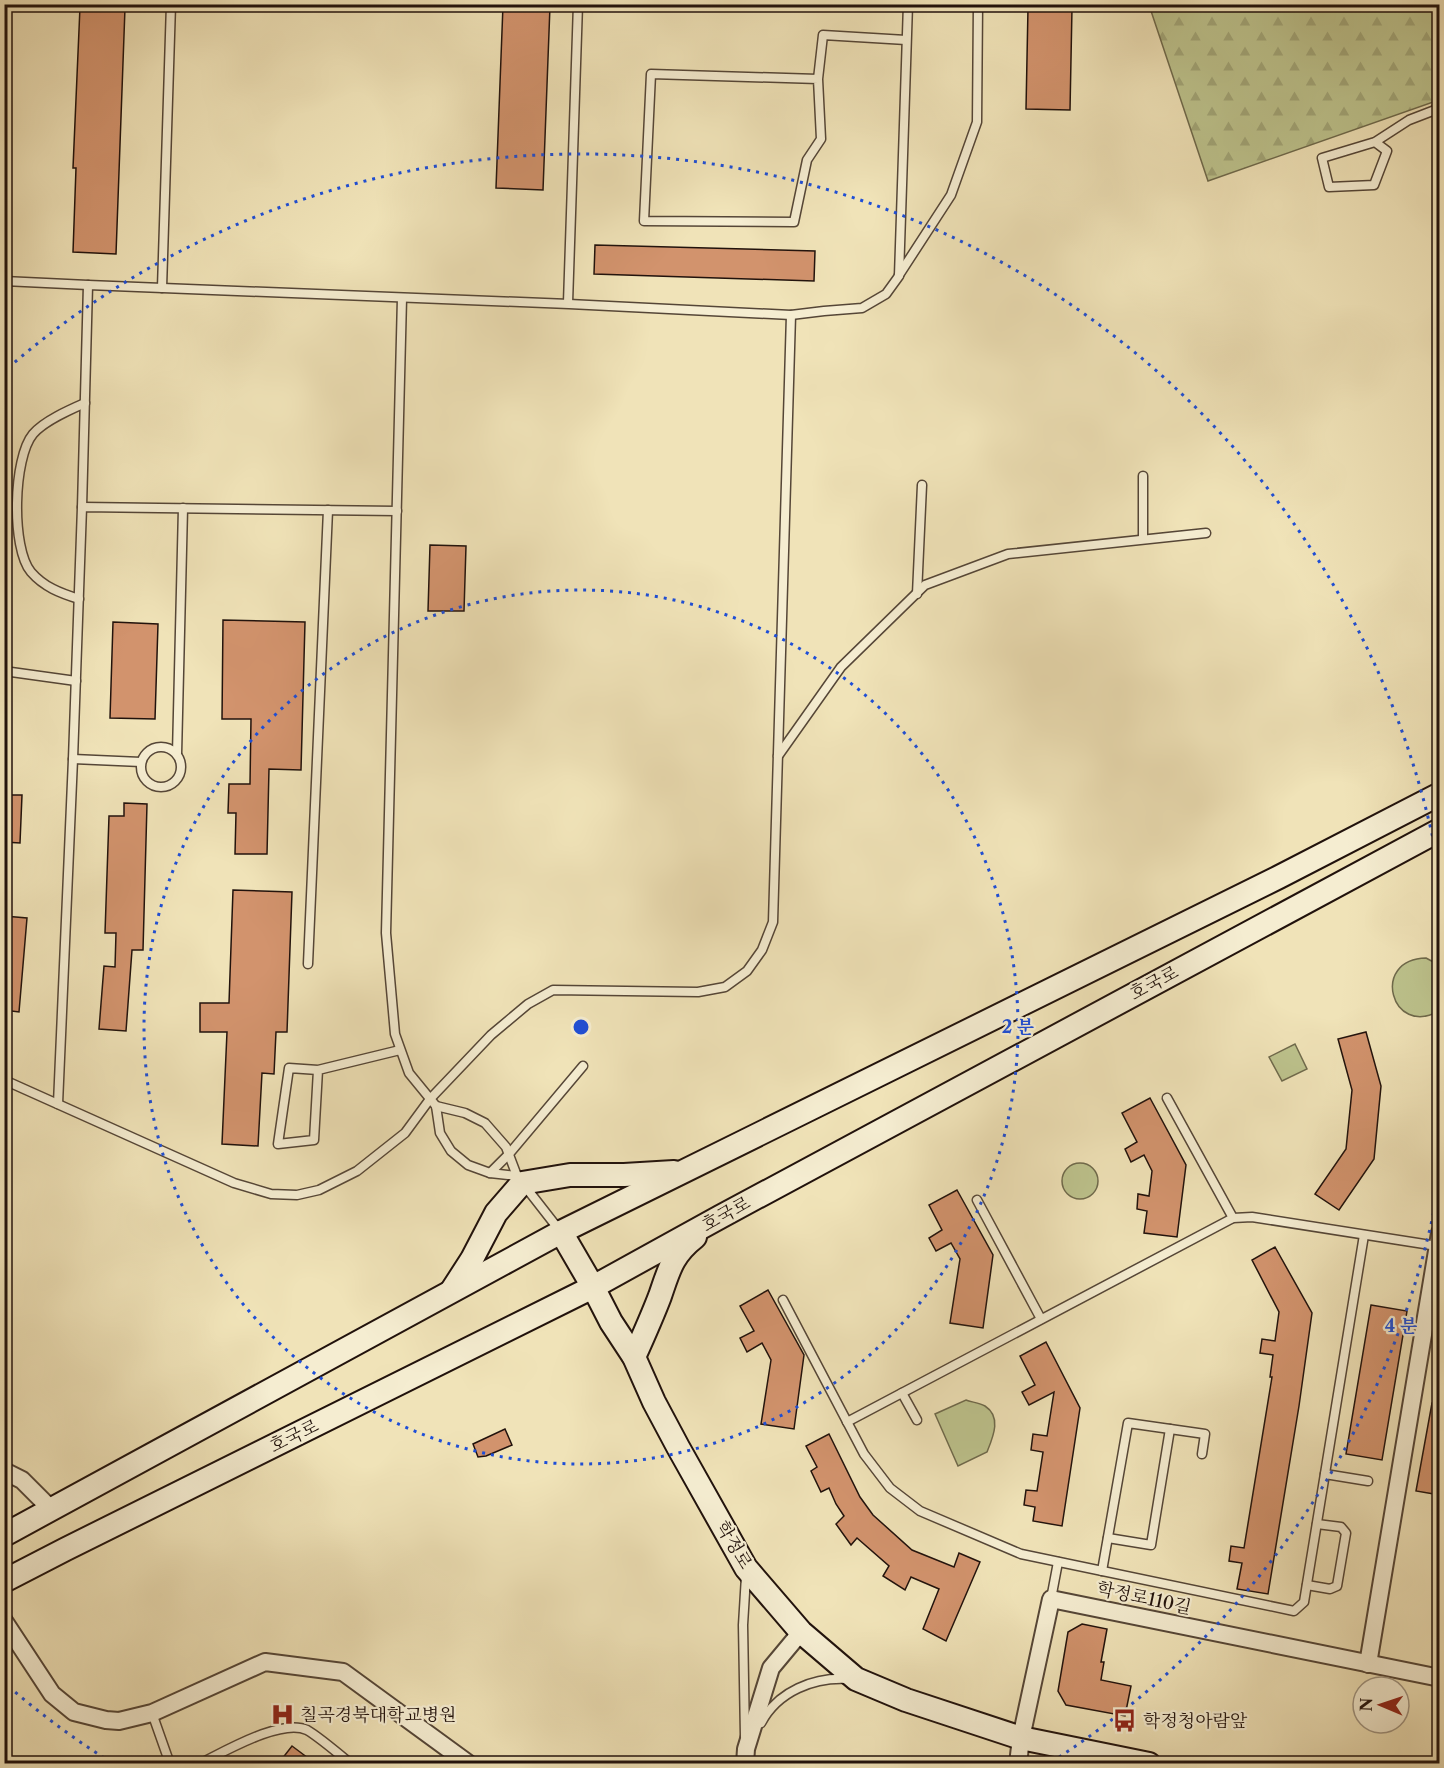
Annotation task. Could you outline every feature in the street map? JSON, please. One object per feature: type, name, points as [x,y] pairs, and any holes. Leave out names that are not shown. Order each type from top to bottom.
[{"type":"main road","points":[[4,1535],[561,1232],[1279,877],[1440,794]]},
{"type":"main road","name":"호국로","points":[[4,1581],[593,1287],[1440,830]]},
{"type":"main road","points":[[451,1292],[472,1259],[496,1213],[520,1180],[570,1175],[683,1172]]},
{"type":"main road","points":[[634,1357],[660,1296],[668,1270],[684,1245],[720,1217]]},
{"type":"main road","name":"학정로","points":[[561,1232],[611,1322],[634,1357],[673,1438],[747,1568],[801,1632],[856,1679],[906,1700],[1021,1738],[1149,1764]]},
{"type":"street","points":[[1368,1664],[1439,1242]]},
{"type":"street","points":[[4,1471],[22,1480],[51,1509]]},
{"type":"street","points":[[1018,1764],[1021,1738],[1051,1599]]},
{"type":"street","name":"학정로110길","points":[[1051,1599],[1440,1678]]},
{"type":"street","points":[[4,1621],[52,1694],[74,1712],[119,1721],[152,1713],[265,1662],[343,1672],[469,1764]]},
{"type":"street","points":[[745,1756],[771,1668],[801,1632]]},
{"type":"lane","points":[[162,288],[171,4]]},
{"type":"lane","points":[[568,303],[578,4]]},
{"type":"lane","points":[[898,276],[908,4]]},
{"type":"lane","points":[[4,281],[568,303],[791,315],[862,308],[886,294],[951,195],[977,122],[978,4]]},
{"type":"lane","points":[[818,79],[651,74],[644,221],[794,222],[807,160],[821,139],[818,79],[823,34],[906,40]]},
{"type":"lane","points":[[1375,142],[1387,151],[1374,185],[1329,187],[1322,158],[1375,142],[1409,120],[1435,110],[1440,100]]},
{"type":"lane","points":[[58,1104],[76,681],[88,285]]},
{"type":"lane","points":[[402,298],[386,933],[395,1034],[409,1073],[433,1102],[440,1133],[451,1151],[468,1165],[520,1180]]},
{"type":"lane","points":[[4,1080],[234,1183],[271,1194],[297,1195],[319,1190],[357,1171],[405,1133],[492,1035],[528,1004],[553,990],[698,992],[725,987],[747,971],[762,950],[773,922],[791,315]]},
{"type":"lane","points":[[79,599],[52,590],[30,571],[21,549],[16,524],[22,459],[33,434],[57,416],[85,403]]},
{"type":"lane","points":[[1143,476],[1143,539]]},
{"type":"lane","points":[[917,594],[922,485]]},
{"type":"lane","points":[[82,507],[397,511]]},
{"type":"lane","points":[[177,754],[183,508]]},
{"type":"lane","points":[[308,964],[328,510]]},
{"type":"lane","points":[[778,756],[841,667],[925,585],[1008,554],[1206,533]]},
{"type":"lane","points":[[4,670],[76,681]]},
{"type":"lane","points":[[160,746],[167,747],[177,754],[181,761],[177,780],[165,787],[152,785],[146,781],[142,775],[141,762],[148,751],[160,746]]},
{"type":"lane","points":[[73,759],[141,762]]},
{"type":"lane","points":[[318,1070],[314,1140],[278,1144],[289,1068],[318,1070],[400,1050]]},
{"type":"lane","points":[[490,1173],[509,1154],[583,1066]]},
{"type":"lane","points":[[1167,1098],[1233,1218]]},
{"type":"lane","points":[[433,1102],[485,1123],[506,1147],[520,1180],[561,1232]]},
{"type":"lane","points":[[977,1200],[1041,1319]]},
{"type":"lane","points":[[847,1422],[1233,1218],[1252,1217],[1364,1235],[1439,1242]]},
{"type":"lane","points":[[783,1299],[864,1454],[890,1488],[920,1511],[1022,1554],[1294,1611],[1304,1602],[1364,1235]]},
{"type":"lane","points":[[902,1393],[917,1420]]},
{"type":"lane","points":[[1102,1571],[1128,1423],[1205,1434],[1202,1454]]},
{"type":"lane","points":[[1108,1538],[1151,1545],[1170,1429]]},
{"type":"lane","points":[[1325,1474],[1368,1481]]},
{"type":"lane","points":[[1307,1585],[1330,1589],[1337,1586],[1346,1533],[1341,1527],[1317,1524]]},
{"type":"lane","points":[[1051,1599],[1058,1562]]},
{"type":"lane","points":[[745,1756],[743,1625],[747,1568]]},
{"type":"lane","points":[[745,1756],[768,1710],[796,1688],[831,1678],[856,1679]]},
{"type":"lane","points":[[152,1713],[170,1764]]},
{"type":"lane","points":[[199,1764],[269,1731],[292,1726],[307,1731],[351,1764]]},
{"type":"green space","points":[[1149,5],[1439,5],[1439,100],[1208,181]]},
{"type":"green space","points":[[1426,958],[1439,965],[1439,1011],[1422,1017],[1409,1014],[1399,1006],[1394,995],[1393,982],[1398,970],[1409,962]]},
{"type":"green space","points":[[1295,1044],[1307,1069],[1282,1081],[1269,1057]]},
{"type":"green space","points":[[1080,1163],[1093,1168],[1098,1181],[1093,1194],[1080,1199],[1067,1194],[1062,1181],[1067,1168]]},
{"type":"green space","points":[[966,1400],[983,1405],[990,1411],[995,1421],[995,1428],[987,1452],[958,1466],[935,1414]]},
{"type":"building","points":[[503,5],[550,6],[543,190],[496,188]]},
{"type":"building","points":[[80,7],[125,8],[116,254],[73,252],[76,168],[73,168]]},
{"type":"building","points":[[1028,8],[1072,8],[1070,110],[1026,109]]},
{"type":"building","points":[[595,245],[815,251],[814,281],[594,274]]},
{"type":"building","points":[[430,545],[466,546],[464,611],[428,611]]},
{"type":"building","points":[[223,620],[305,622],[301,770],[269,769],[267,854],[235,854],[236,813],[228,813],[229,784],[250,784],[251,719],[222,719]]},
{"type":"building","points":[[113,622],[158,624],[155,719],[110,718]]},
{"type":"building","points":[[4,795],[22,795],[20,843],[4,842]]},
{"type":"building","points":[[124,803],[147,804],[143,950],[132,950],[126,1031],[99,1029],[104,966],[115,967],[116,933],[105,933],[109,816],[124,816]]},
{"type":"building","points":[[233,890],[292,892],[287,1032],[276,1032],[274,1074],[262,1073],[258,1146],[222,1144],[227,1032],[200,1032],[200,1003],[229,1003]]},
{"type":"building","points":[[4,916],[27,918],[19,1012],[4,1010]]},
{"type":"building","points":[[1366,1032],[1381,1086],[1374,1159],[1339,1210],[1315,1194],[1346,1149],[1352,1090],[1338,1039]]},
{"type":"building","points":[[1150,1098],[1186,1165],[1177,1237],[1144,1233],[1147,1211],[1137,1209],[1138,1194],[1149,1196],[1152,1171],[1144,1155],[1131,1162],[1125,1149],[1137,1142],[1122,1113]]},
{"type":"building","points":[[957,1190],[993,1255],[983,1328],[950,1323],[960,1259],[951,1243],[936,1251],[929,1238],[942,1230],[929,1205]]},
{"type":"building","points":[[1275,1247],[1312,1313],[1268,1594],[1237,1589],[1242,1563],[1229,1561],[1231,1546],[1244,1548],[1272,1377],[1270,1377],[1273,1355],[1260,1353],[1262,1339],[1275,1341],[1279,1312],[1252,1260]]},
{"type":"building","points":[[768,1290],[804,1355],[794,1429],[761,1424],[771,1360],[762,1343],[747,1352],[740,1338],[754,1331],[740,1306]]},
{"type":"building","points":[[1371,1305],[1407,1311],[1382,1460],[1346,1454]]},
{"type":"building","points":[[1046,1342],[1080,1408],[1062,1526],[1033,1521],[1035,1507],[1024,1505],[1026,1490],[1037,1491],[1043,1452],[1031,1450],[1033,1434],[1047,1436],[1054,1392],[1029,1405],[1022,1392],[1035,1385],[1020,1356]]},
{"type":"building","points":[[1432,1403],[1440,1404],[1440,1495],[1416,1491]]},
{"type":"building","points":[[505,1429],[512,1445],[478,1457],[473,1444]]},
{"type":"building","points":[[829,1434],[860,1497],[873,1515],[912,1550],[954,1567],[959,1553],[980,1562],[946,1641],[923,1629],[939,1589],[911,1577],[905,1590],[883,1576],[889,1566],[857,1538],[851,1545],[836,1524],[844,1516],[829,1488],[821,1492],[811,1471],[817,1467],[806,1446]]},
{"type":"building","points":[[1082,1624],[1107,1629],[1101,1662],[1104,1662],[1101,1680],[1131,1686],[1125,1716],[1066,1705],[1058,1691],[1068,1632]]},
{"type":"building","points":[[292,1746],[316,1764],[278,1764]]},
{"type":"place","name":"칠곡경북대학교병원","points":[[282,1715]]},
{"type":"place","name":"학정청아람앞","points":[[1125,1721]]}]
